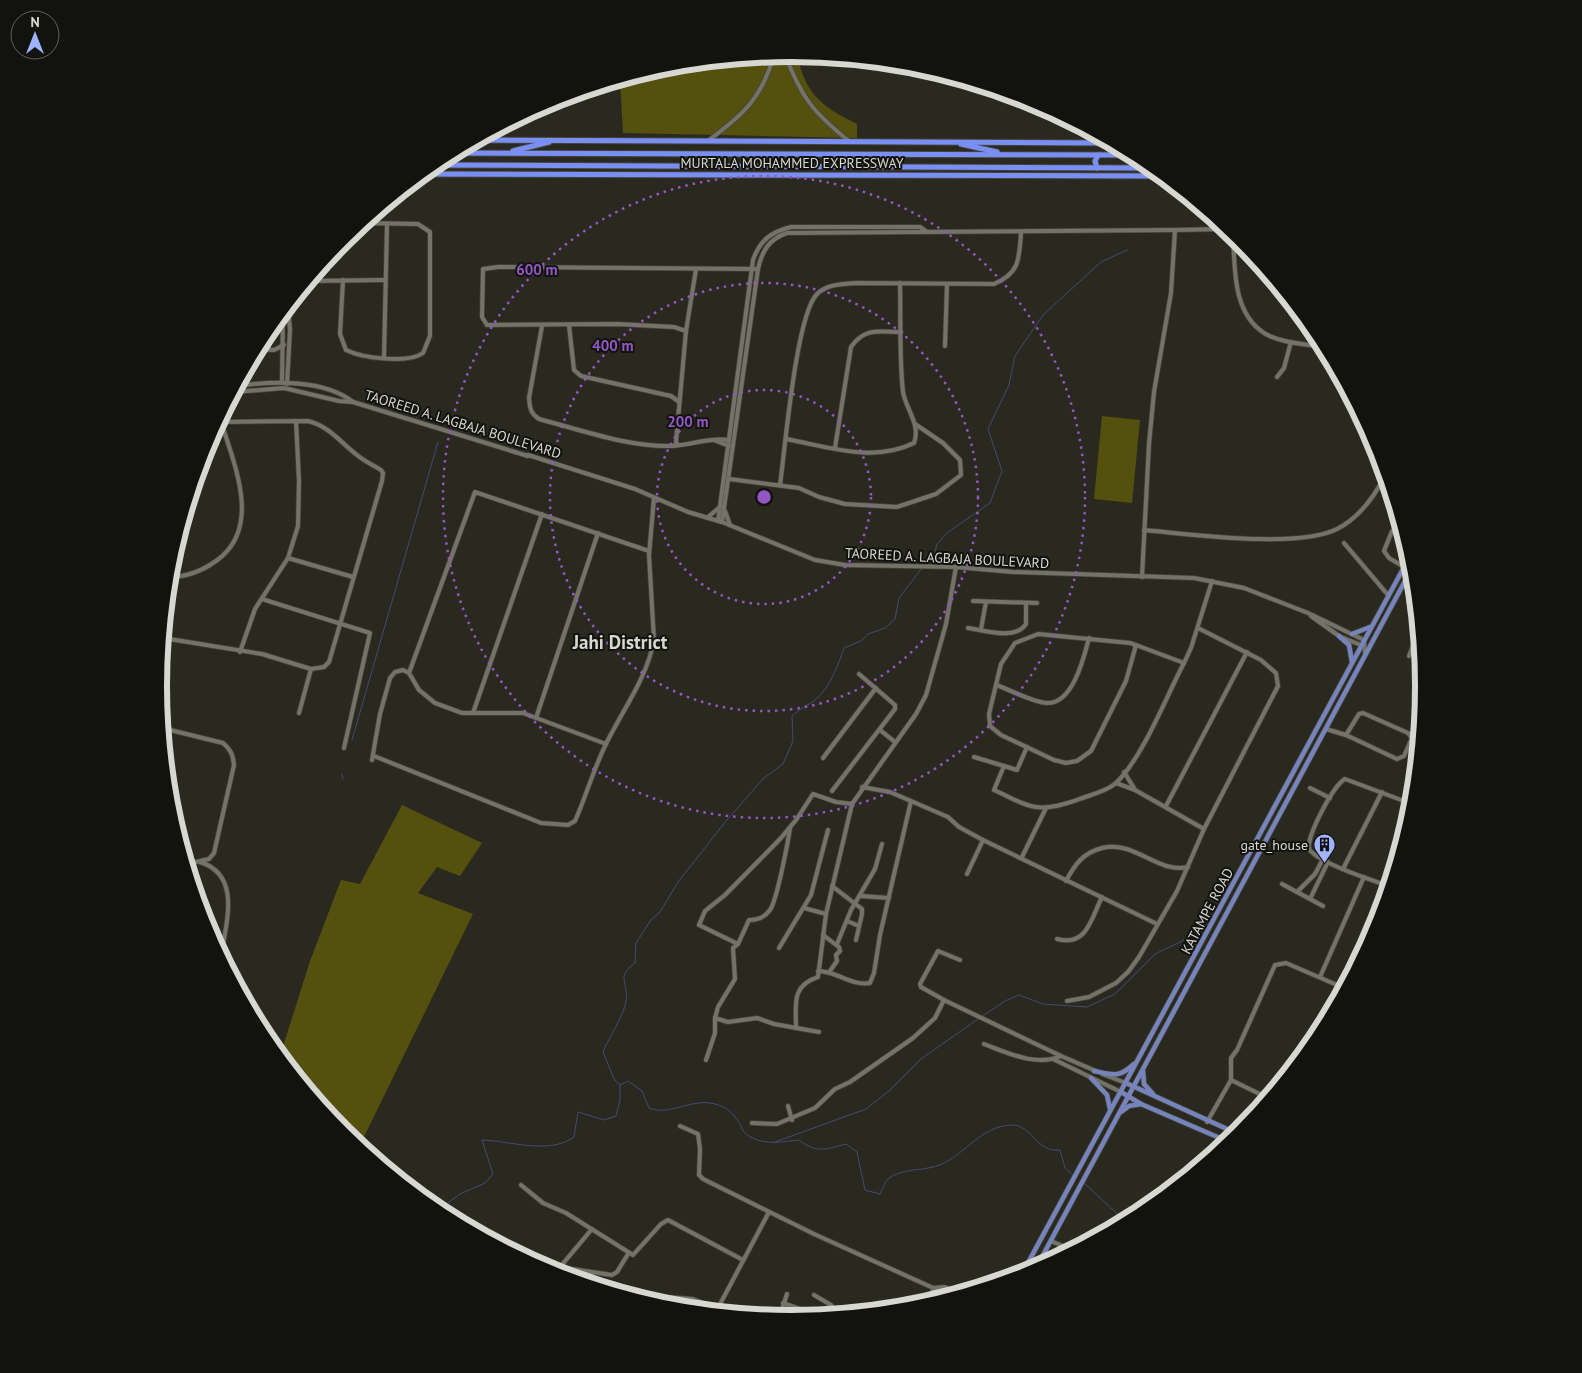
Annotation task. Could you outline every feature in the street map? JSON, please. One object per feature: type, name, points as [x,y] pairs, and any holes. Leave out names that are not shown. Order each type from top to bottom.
[{"type":"highway","name":"MURTALA MOHAMMED EXPRESSWAY","points":[[490,140],[1097,143]]},
{"type":"highway","points":[[505,153],[556,140]]},
{"type":"highway","points":[[952,142],[1007,155]]},
{"type":"highway","name":"MURTALA MOHAMMED EXPRESSWAY","points":[[468,153],[1117,155]]},
{"type":"highway","points":[[1075,167],[1081,161],[1078,154]]},
{"type":"highway","points":[[1097,168],[1095,161],[1098,155]]},
{"type":"highway","name":"MURTALA MOHAMMED EXPRESSWAY","points":[[447,166],[1138,168]]},
{"type":"highway","points":[[508,174],[553,166]]},
{"type":"highway","name":"MURTALA MOHAMMED EXPRESSWAY","points":[[435,174],[1149,176]]},
{"type":"main road","name":"KATAMPE ROAD","points":[[1027,1264],[1404,568]]},
{"type":"main road","name":"KATAMPE ROAD","points":[[1042,1258],[1406,581]]},
{"type":"main road","points":[[1352,634],[1366,630],[1373,625]]},
{"type":"main road","points":[[1339,636],[1349,646],[1352,663]]},
{"type":"main road","points":[[1094,1071],[1117,1075],[1124,1073],[1139,1059]]},
{"type":"main road","points":[[1143,1068],[1144,1084],[1160,1100]]},
{"type":"main road","points":[[1091,1078],[1107,1095],[1110,1112]]},
{"type":"main road","points":[[1126,1083],[1229,1131]]},
{"type":"main road","points":[[1121,1092],[1141,1104],[1221,1138]]},
{"type":"main road","points":[[1120,1112],[1129,1106],[1141,1104]]},
{"type":"street","points":[[788,62],[800,91],[807,102],[823,119],[850,142]]},
{"type":"street","points":[[708,140],[741,116],[757,97],[765,83],[772,63]]},
{"type":"street","points":[[343,280],[340,334],[342,344],[346,350],[356,355],[407,360],[419,357],[423,353],[427,345],[430,326],[430,232],[418,224],[372,224]]},
{"type":"street","points":[[384,357],[387,224]]},
{"type":"street","points":[[720,522],[728,440],[753,260],[762,241],[776,231],[792,227],[920,227],[927,232]]},
{"type":"street","points":[[720,522],[730,479],[758,269],[765,247],[772,240],[787,233],[1215,229]]},
{"type":"street","points":[[1142,577],[1154,392],[1171,293],[1175,230]]},
{"type":"street","points":[[780,485],[805,316],[811,302],[826,288],[835,286],[994,284],[1008,278],[1017,266],[1020,232]]},
{"type":"street","points":[[1234,247],[1239,301],[1244,312],[1265,333],[1291,342],[1314,346]]},
{"type":"street","points":[[686,331],[663,326],[488,325],[482,317],[483,269],[498,267],[758,269]]},
{"type":"street","points":[[678,445],[676,442],[678,401],[686,331],[696,269]]},
{"type":"street","points":[[317,281],[385,280]]},
{"type":"street","points":[[786,439],[864,453],[888,454],[914,443],[918,435],[904,394],[900,284]]},
{"type":"street","points":[[945,346],[947,284]]},
{"type":"street","points":[[284,388],[288,382],[289,317]]},
{"type":"street","points":[[283,324],[282,381],[284,388]]},
{"type":"street","points":[[570,325],[574,370],[581,376],[671,396],[678,401]]},
{"type":"street","points":[[542,326],[529,398],[533,415],[539,419],[638,444],[678,445],[713,440],[734,441]]},
{"type":"street","points":[[834,448],[851,347],[858,337],[864,333],[901,332]]},
{"type":"street","points":[[1277,377],[1284,368],[1291,342]]},
{"type":"street","points":[[266,350],[274,350],[284,345]]},
{"type":"street","points":[[274,350],[283,357]]},
{"type":"street","name":"TAOREED A. LAGBAJA BOULEVARD","points":[[245,385],[282,381],[332,391],[353,402],[566,467]]},
{"type":"street","name":"TAOREED A. LAGBAJA BOULEVARD","points":[[242,391],[284,388],[339,401],[353,402]]},
{"type":"street","points":[[169,639],[240,652],[262,654],[311,669],[319,669],[329,662],[383,473],[358,456],[341,439],[318,423],[227,420]]},
{"type":"street","points":[[240,652],[248,624],[288,558],[298,526],[296,421]]},
{"type":"street","points":[[730,479],[799,488],[819,498],[845,504],[870,507],[897,507],[936,494],[961,475],[960,460],[943,443],[915,424]]},
{"type":"street","points":[[177,576],[198,572],[219,559],[234,540],[239,527],[243,511],[240,490],[223,428]]},
{"type":"street","points":[[713,440],[728,446],[734,446]]},
{"type":"street","name":"TAOREED A. LAGBAJA BOULEVARD","points":[[528,455],[635,489],[816,560],[845,566],[956,567],[1013,572],[1194,578],[1244,588],[1308,613],[1352,634],[1363,644]]},
{"type":"street","points":[[1144,530],[1277,538],[1327,533],[1339,528],[1366,506],[1381,483]]},
{"type":"street","points":[[409,673],[475,492],[650,550]]},
{"type":"street","points":[[606,744],[523,713],[462,713],[435,703],[418,690],[409,673],[403,670],[395,672],[390,678],[378,719],[373,758],[541,823],[568,825],[575,821],[606,744],[643,677],[653,649],[650,550],[654,498]]},
{"type":"street","points":[[707,518],[721,506]]},
{"type":"street","points":[[724,510],[730,526]]},
{"type":"street","points":[[473,713],[542,514]]},
{"type":"street","points":[[1392,531],[1384,547],[1385,553],[1403,566]]},
{"type":"street","points":[[536,718],[598,533]]},
{"type":"street","points":[[1344,543],[1388,595]]},
{"type":"street","points":[[288,558],[353,577]]},
{"type":"street","points":[[796,1028],[798,991],[807,981],[818,977],[826,914],[852,804],[862,787],[916,714],[926,696],[946,624],[956,567]]},
{"type":"street","points":[[1004,766],[994,790],[1022,804],[1046,808],[1092,794],[1116,782],[1140,747],[1184,663],[1198,628],[1212,581]]},
{"type":"street","points":[[262,599],[370,633],[344,748]]},
{"type":"street","points":[[973,601],[1037,603]]},
{"type":"street","points":[[981,629],[986,602]]},
{"type":"street","points":[[968,628],[1006,633],[1019,631],[1026,624],[1026,603]]},
{"type":"street","name":"TAOREED A. LAGBAJA BOULEVARD","points":[[1308,613],[1319,624],[1339,636],[1363,644]]},
{"type":"street","points":[[1067,1001],[1088,997],[1116,983],[1138,957],[1178,891],[1199,846],[1204,829],[1278,686],[1278,677],[1273,669],[1247,652],[1198,628]]},
{"type":"street","points":[[1019,631],[1026,637]]},
{"type":"street","points":[[1136,645],[1126,681],[1091,751],[1077,761],[1066,763],[1001,735],[990,726],[988,714],[1006,654],[1015,643],[1026,637],[1038,634],[1090,638],[1136,645],[1184,663]]},
{"type":"street","points":[[996,685],[1044,702],[1057,701],[1070,690],[1090,638]]},
{"type":"street","points":[[1365,654],[1363,644],[1372,642]]},
{"type":"street","points":[[1414,643],[1408,656],[1414,647]]},
{"type":"street","points":[[1166,806],[1247,652]]},
{"type":"street","points":[[299,713],[311,669]]},
{"type":"street","points":[[832,791],[894,712],[895,705],[859,674]]},
{"type":"street","points":[[824,758],[876,688]]},
{"type":"street","points":[[1326,729],[1346,735],[1397,759],[1404,756],[1412,738],[1408,733],[1363,713],[1359,714],[1346,735]]},
{"type":"street","points":[[168,730],[223,743],[230,749],[233,757],[234,765],[214,853],[208,859],[193,863]]},
{"type":"street","points":[[880,730],[895,742]]},
{"type":"street","points":[[974,757],[1017,770],[1027,747]]},
{"type":"street","points":[[1124,772],[1135,790]]},
{"type":"street","points":[[1383,884],[1343,869],[1312,853],[1309,844],[1312,832],[1330,798],[1345,779],[1404,801]]},
{"type":"street","points":[[1116,782],[1166,806],[1204,829]]},
{"type":"street","points":[[862,787],[890,792],[948,817],[959,827],[984,840],[1157,924]]},
{"type":"street","points":[[1310,788],[1330,798]]},
{"type":"street","points":[[1343,869],[1382,792]]},
{"type":"street","points":[[738,944],[699,925],[705,911],[725,895],[790,827],[813,794],[836,802],[852,804]]},
{"type":"street","points":[[818,971],[830,971],[853,982],[865,984],[872,980],[911,801]]},
{"type":"street","points":[[1022,857],[1046,808]]},
{"type":"street","points":[[706,1060],[715,1032],[714,1018],[724,996],[735,979],[733,948],[738,944],[749,920],[758,920],[770,909],[779,880],[790,827]]},
{"type":"street","points":[[779,948],[785,934],[811,895],[828,830]]},
{"type":"street","points":[[968,874],[984,840]]},
{"type":"street","points":[[837,944],[856,902],[875,869],[882,844]]},
{"type":"street","points":[[1066,881],[1079,860],[1085,855],[1114,846],[1135,850],[1170,868],[1188,867]]},
{"type":"street","points":[[1297,892],[1315,874],[1323,859]]},
{"type":"street","points":[[200,862],[212,866],[220,873],[230,900],[223,944]]},
{"type":"street","points":[[1310,899],[1328,862]]},
{"type":"street","points":[[1315,874],[1321,878]]},
{"type":"street","points":[[1320,976],[1364,877]]},
{"type":"street","points":[[1282,884],[1323,906]]},
{"type":"street","points":[[832,886],[856,902],[862,911],[856,940]]},
{"type":"street","points":[[861,896],[889,898]]},
{"type":"street","points":[[1057,939],[1068,942],[1078,940],[1084,934],[1102,897]]},
{"type":"street","points":[[804,908],[826,914]]},
{"type":"street","points":[[847,921],[859,926]]},
{"type":"street","points":[[823,935],[837,944],[840,951],[836,954],[837,961],[830,971]]},
{"type":"street","points":[[960,960],[938,951],[920,984],[921,987],[1061,1056],[1126,1083]]},
{"type":"street","points":[[1207,1122],[1230,1080],[1231,1058],[1237,1050],[1275,966],[1286,964],[1320,976],[1338,985]]},
{"type":"street","points":[[752,1123],[773,1124],[792,1120],[815,1108],[834,1089],[850,1082],[913,1038],[934,1018],[944,1000]]},
{"type":"street","points":[[714,1018],[740,1022],[757,1018],[819,1032]]},
{"type":"street","points":[[984,1044],[1033,1060],[1053,1059],[1061,1056]]},
{"type":"street","points":[[1053,1059],[1121,1092]]},
{"type":"street","points":[[1230,1080],[1262,1095]]},
{"type":"street","points":[[788,1106],[792,1120]]},
{"type":"street","points":[[680,1126],[698,1134],[700,1177],[769,1212],[942,1292]]},
{"type":"street","points":[[521,1185],[543,1203],[566,1213],[628,1254],[633,1255],[637,1253],[661,1224],[668,1220],[743,1260]]},
{"type":"street","points":[[719,1306],[769,1212]]},
{"type":"street","points":[[560,1266],[592,1229]]},
{"type":"street","points":[[1051,1241],[1065,1247]]},
{"type":"street","points":[[566,1268],[612,1275],[617,1272],[628,1254]]},
{"type":"street","points":[[934,1288],[944,1287],[951,1289]]},
{"type":"street","points":[[931,1295],[934,1288]]},
{"type":"street","points":[[781,1310],[787,1294]]},
{"type":"street","points":[[814,1295],[831,1305],[833,1309]]},
{"type":"street","points":[[667,1297],[692,1299],[709,1305]]},
{"type":"street","points":[[783,1303],[802,1310]]},
{"type":"shaded area","points":[[791,62],[799,62],[805,80],[817,98],[834,112],[857,124],[857,138],[623,133],[620,87],[669,74],[710,68]]},
{"type":"shaded area","points":[[1102,416],[1140,420],[1132,503],[1094,499]]},
{"type":"shaded area","points":[[402,805],[482,843],[460,876],[437,867],[418,893],[473,914],[363,1140],[322,1098],[283,1048],[310,961],[341,880],[360,884]]},
{"type":"waterway","points":[[924,565],[935,552],[937,544],[947,533],[990,503],[1002,471],[988,429],[1009,385],[1015,356],[1043,315],[1101,262],[1127,250]]},
{"type":"waterway","points":[[352,740],[438,442]]},
{"type":"waterway","points":[[620,1085],[614,1079],[603,1052],[625,1007],[624,976],[635,963],[636,943],[651,920],[660,912],[678,882],[726,821],[763,779],[783,764],[793,741],[792,716],[815,700],[825,689],[833,676],[844,648],[861,641],[868,634],[885,628],[895,619],[899,598],[922,568]]},
{"type":"waterway","points":[[342,774],[343,779]]},
{"type":"waterway","points":[[981,1017],[1005,1001],[1019,995],[1043,1004],[1087,1007],[1115,994],[1155,954],[1182,941],[1196,930]]},
{"type":"waterway","points":[[775,1142],[866,1109],[890,1090],[921,1059],[978,1019]]},
{"type":"waterway","points":[[445,1205],[460,1194],[485,1183],[493,1174],[482,1140],[530,1146],[553,1145],[564,1142],[574,1137],[578,1112],[604,1120],[616,1116],[620,1100],[620,1085],[628,1081],[642,1091],[649,1108],[664,1110],[702,1103],[724,1107],[737,1120],[745,1133],[758,1140],[765,1142],[799,1140],[817,1149],[846,1144],[857,1152],[865,1190],[880,1194],[887,1180],[892,1176],[906,1171],[942,1164],[991,1130],[1011,1125],[1024,1129],[1045,1147],[1052,1150],[1060,1150],[1065,1168],[1073,1175]]},
{"type":"waterway","points":[[1084,1183],[1120,1216]]},
{"type":"place","name":"gate_house","points":[[1324,864]]},
{"type":"district","name":"Jahi District","points":[[620,642]]}]
